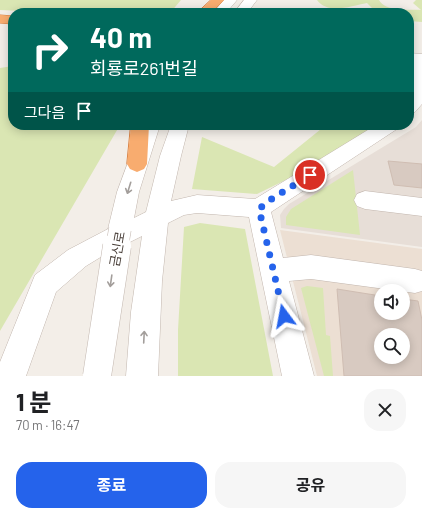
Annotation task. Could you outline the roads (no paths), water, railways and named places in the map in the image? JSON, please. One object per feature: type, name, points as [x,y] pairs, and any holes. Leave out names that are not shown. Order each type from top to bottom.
[{"type":"highway","points":[[209,8],[218,0]]},
{"type":"highway","points":[[137,164],[140,130]]},
{"type":"street","points":[[224,8],[231,0]]},
{"type":"street","points":[[249,8],[258,3]]},
{"type":"street","points":[[414,102],[420,95],[415,57]]},
{"type":"street","name":"금신로","points":[[97,376],[120,229],[128,192],[149,130]]},
{"type":"street","points":[[142,376],[145,315],[156,223],[164,176],[178,130]]},
{"type":"street","points":[[156,223],[170,177],[191,130]]},
{"type":"street","points":[[10,376],[45,284],[77,258],[180,207],[197,204],[259,209],[270,200],[382,130]]},
{"type":"street","points":[[365,200],[422,207]]},
{"type":"street","points":[[259,209],[298,376]]},
{"type":"street","points":[[273,271],[311,267],[415,281]]}]
